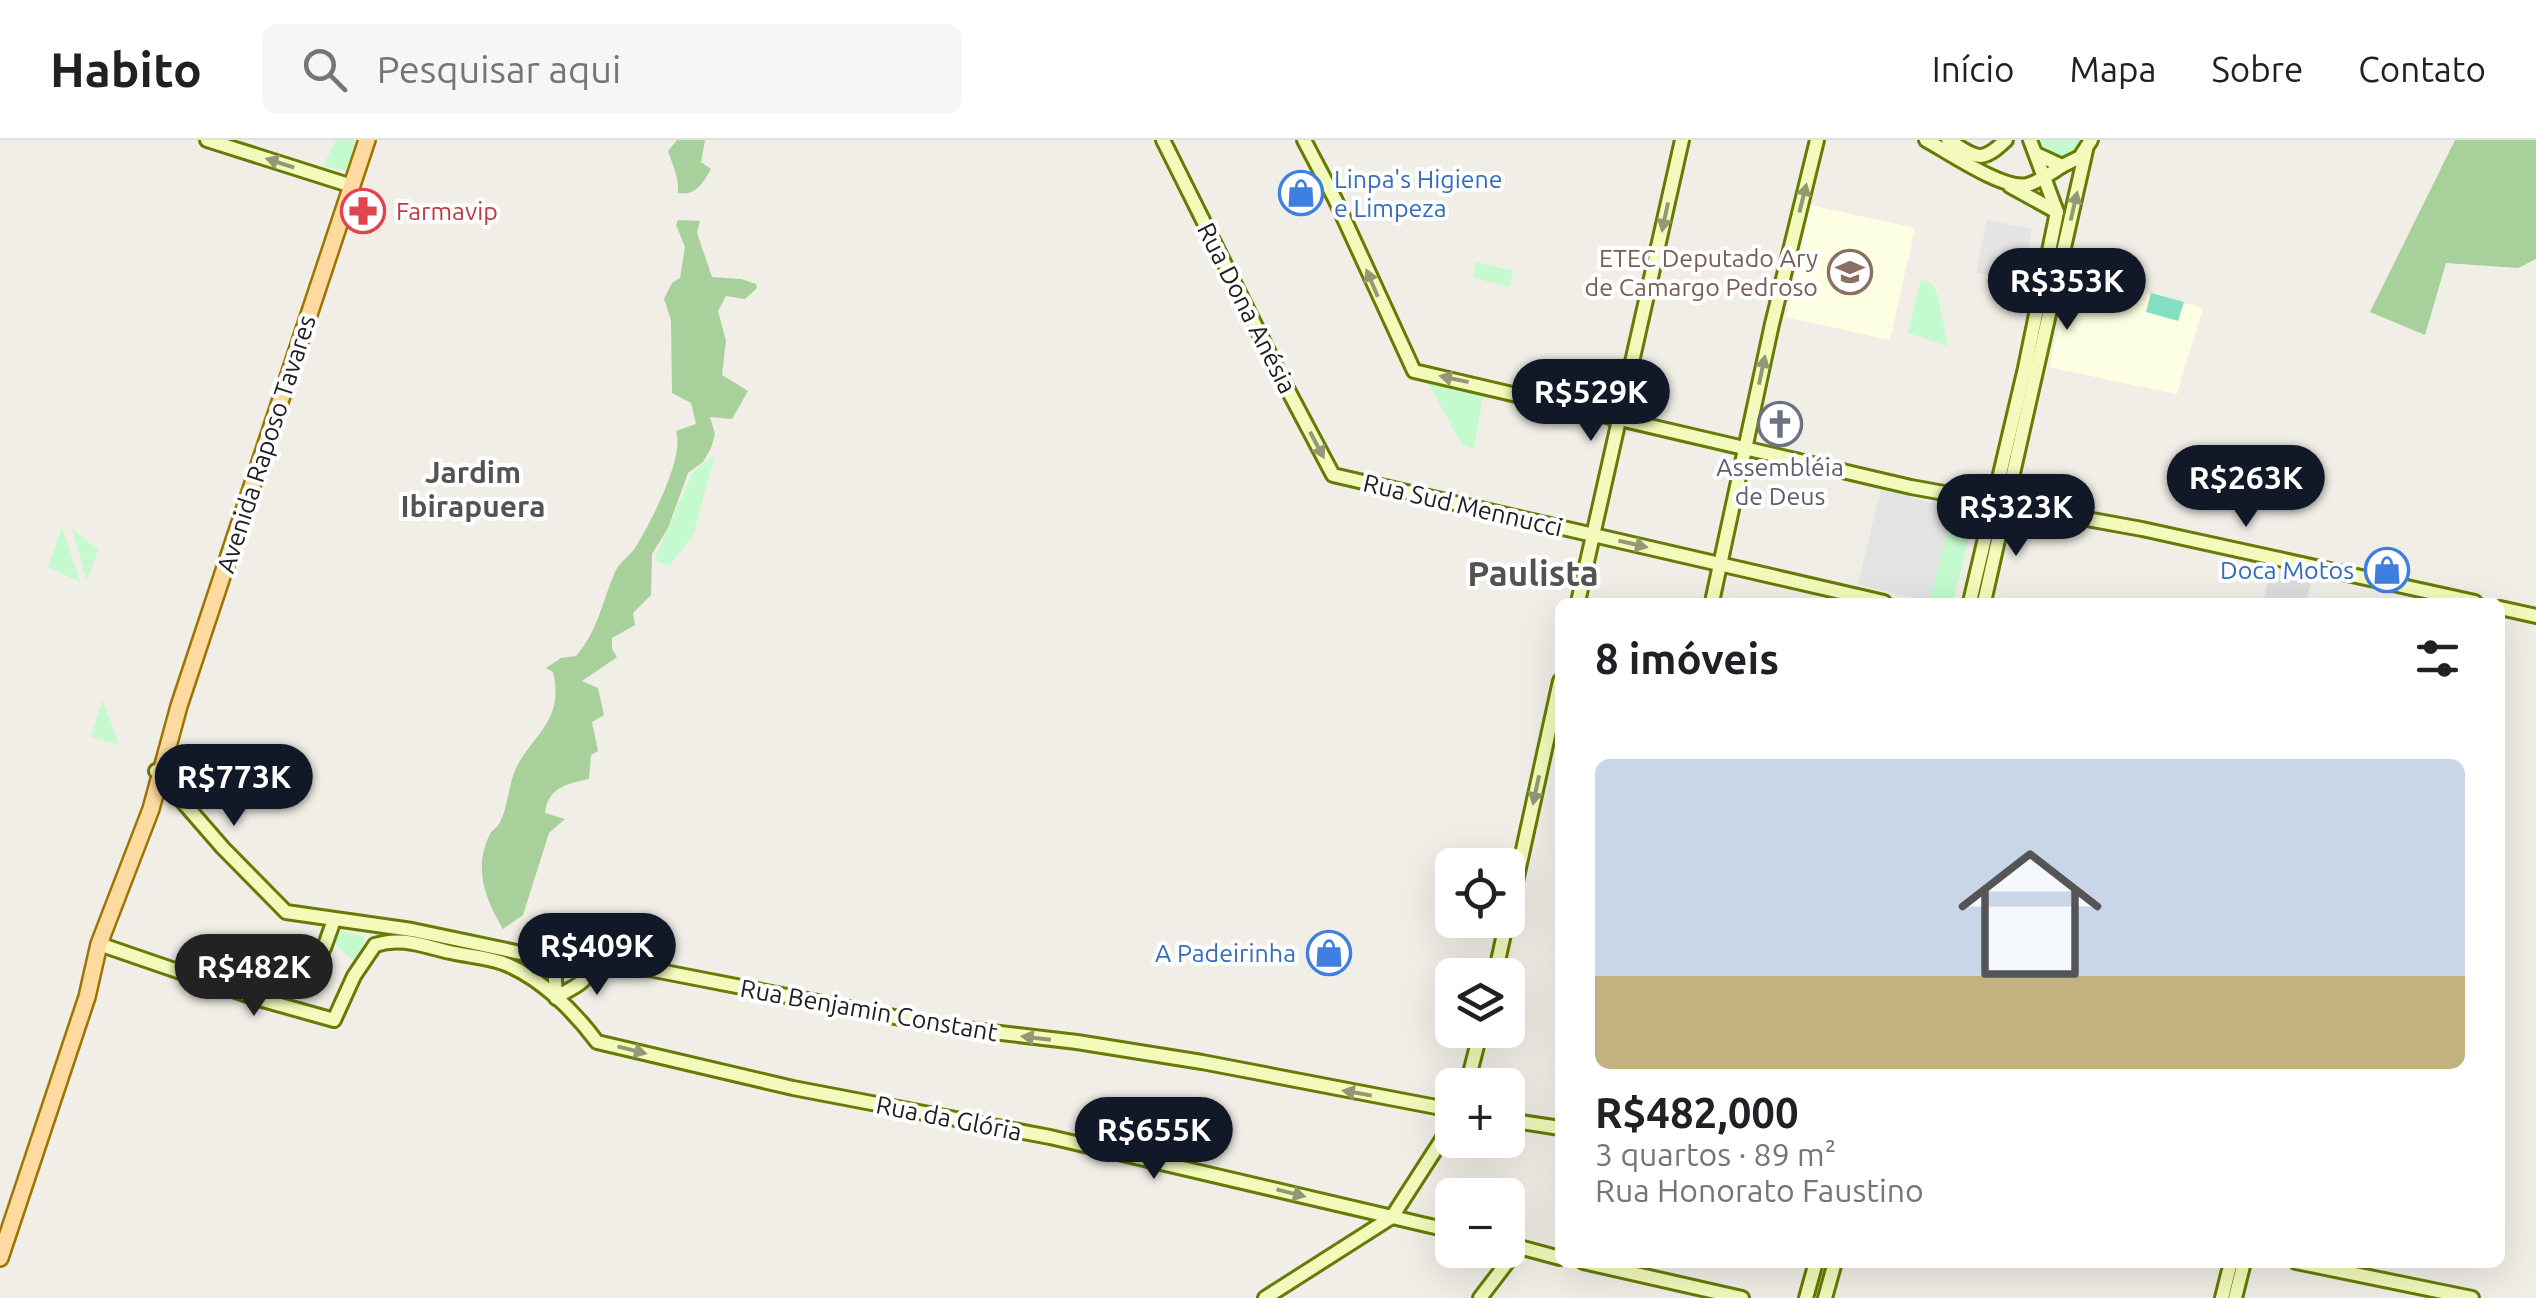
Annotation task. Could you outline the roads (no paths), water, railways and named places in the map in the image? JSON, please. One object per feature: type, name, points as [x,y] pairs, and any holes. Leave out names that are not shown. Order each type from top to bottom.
[{"type":"main road","name":"Avenida Raposo Tavares","points":[[0,1258],[87,997],[96,983],[104,945],[117,921],[114,908],[367,140]]},
{"type":"street","points":[[207,140],[352,186]]},
{"type":"street","name":"Rua Dona Anésia","points":[[1163,140],[1333,475]]},
{"type":"street","points":[[1304,140],[1414,370],[1745,450],[2456,598]]},
{"type":"street","points":[[1579,598],[1682,140]]},
{"type":"street","points":[[1713,598],[1772,324],[1817,140]]},
{"type":"street","points":[[1926,140],[2057,212]]},
{"type":"street","points":[[1948,140],[1976,156],[1990,155],[2006,140]]},
{"type":"street","points":[[2004,182],[2029,185],[2089,145]]},
{"type":"street","points":[[1971,598],[1999,505],[2089,145]]},
{"type":"street","points":[[2032,146],[2062,166]]},
{"type":"street","points":[[1985,598],[1999,505],[2057,212],[2032,146]]},
{"type":"street","name":"Rua Sud Mennucci","points":[[1333,475],[1866,598]]},
{"type":"street","points":[[2505,609],[2536,616]]},
{"type":"street","points":[[1523,848],[1555,703]]},
{"type":"street","name":"Rua Benjamin Constant","points":[[158,774],[286,912],[412,930],[553,964],[649,969],[942,1026],[1202,1062],[1435,1107]]},
{"type":"street","points":[[324,948],[334,920]]},
{"type":"street","points":[[364,925],[375,945]]},
{"type":"street","points":[[104,945],[186,975],[334,1020],[354,976],[375,945],[391,940],[505,964],[528,976],[553,964],[556,998],[580,986],[592,964]]},
{"type":"street","name":"Rua da Glória","points":[[528,976],[577,1014],[597,1042],[793,1088],[1050,1136],[1435,1227]]},
{"type":"street","points":[[1525,1123],[1555,1127]]},
{"type":"street","points":[[1265,1298],[1392,1216],[1435,1150]]},
{"type":"street","points":[[1525,1248],[1555,1253]]},
{"type":"street","points":[[1480,1298],[1499,1268]]},
{"type":"street","points":[[1610,1268],[1742,1298]]},
{"type":"street","points":[[1806,1298],[1814,1268]]},
{"type":"street","points":[[1825,1298],[1833,1268]]},
{"type":"street","points":[[2222,1298],[2230,1268]]},
{"type":"street","points":[[2235,1298],[2242,1268]]},
{"type":"street","points":[[2325,1268],[2472,1298]]},
{"type":"place","name":"Linpa's Higiene e Limpeza","points":[[1301,193]]},
{"type":"place","name":"Farmavip","points":[[363,211]]},
{"type":"place","name":"ETEC Deputado Ary de Camargo Pedroso","points":[[1850,272]]},
{"type":"place","name":"Assembléia de Deus","points":[[1780,424]]},
{"type":"place","name":"Doca Motos","points":[[2387,570]]},
{"type":"place","name":"A Padeirinha","points":[[1329,953]]},
{"type":"district","name":"Jardim Ibirapuera","points":[[473,489]]},
{"type":"district","name":"Paulista","points":[[1533,573]]}]
